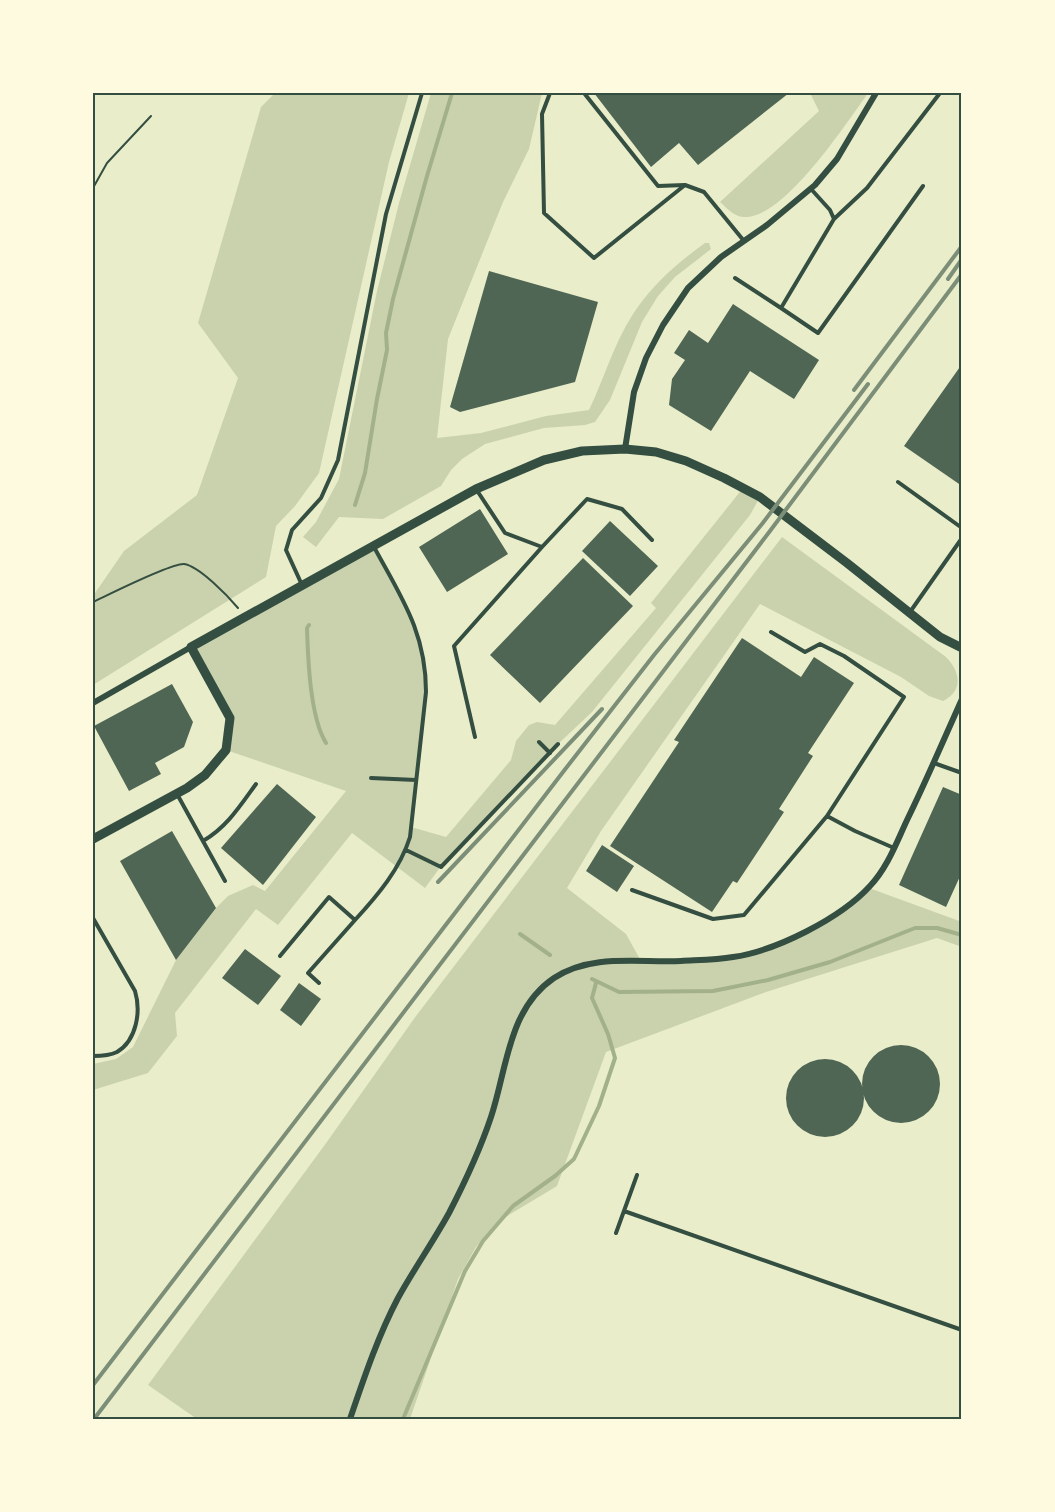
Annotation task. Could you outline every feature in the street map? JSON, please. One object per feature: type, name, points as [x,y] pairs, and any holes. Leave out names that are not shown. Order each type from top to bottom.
[{"type":"street","points":[[625,449],[634,392],[646,358],[663,325],[687,288],[722,257],[767,225],[811,188],[837,159],[876,93]]},
{"type":"street","points":[[93,704],[476,489],[544,460],[582,451],[625,449],[656,452],[686,461],[724,478],[760,497],[940,637],[962,648]]},
{"type":"street","points":[[93,839],[205,775],[226,750],[230,718],[191,647]]},
{"type":"street","points":[[350,1419],[383,1330],[414,1270],[449,1212],[478,1149],[501,1085],[516,1028],[529,1002],[554,978],[597,962],[676,961],[734,957],[759,951],[807,931],[856,899],[879,875],[894,848],[962,699]]},
{"type":"lane","points":[[302,586],[286,550],[292,530],[321,498],[338,460],[386,214],[422,93]]},
{"type":"lane","points":[[550,93],[542,114],[544,213],[594,258],[685,185]]},
{"type":"lane","points":[[584,93],[658,186],[685,185],[704,192],[744,241]]},
{"type":"lane","points":[[782,308],[834,219],[867,188],[940,93]]},
{"type":"lane","points":[[735,278],[818,333],[923,186]]},
{"type":"lane","points":[[811,188],[830,210],[834,219]]},
{"type":"lane","points":[[898,482],[962,528]]},
{"type":"lane","points":[[476,489],[505,534],[542,547]]},
{"type":"lane","points":[[475,737],[454,646],[542,547],[587,499],[622,509],[652,540]]},
{"type":"lane","points":[[909,613],[962,538]]},
{"type":"lane","points":[[319,983],[308,973],[393,873],[406,850],[410,837],[426,692],[423,656],[419,635],[410,612],[374,546]]},
{"type":"lane","points":[[632,890],[713,919],[744,915],[826,816],[904,697],[844,656],[820,644],[805,652],[771,632]]},
{"type":"lane","points":[[539,742],[550,753]]},
{"type":"lane","points":[[406,850],[441,867],[558,744]]},
{"type":"lane","points":[[934,763],[962,773]]},
{"type":"lane","points":[[371,778],[416,780]]},
{"type":"lane","points":[[203,841],[215,834],[230,820],[256,784]]},
{"type":"lane","points":[[177,793],[225,881]]},
{"type":"lane","points":[[826,816],[894,848]]},
{"type":"lane","points":[[279,956],[328,897],[355,920]]},
{"type":"lane","points":[[93,918],[135,991],[138,1014],[125,1044],[116,1053],[93,1056]]},
{"type":"lane","points":[[616,1233],[637,1175]]},
{"type":"lane","points":[[624,1211],[962,1330]]},
{"type":"path","points":[[93,188],[107,162],[151,116]]},
{"type":"path","points":[[93,602],[166,569],[183,564],[204,576],[247,616]]},
{"type":"green space","points":[[275,93],[409,93],[389,162],[319,473],[295,506],[276,526],[266,577],[93,685],[93,596],[124,551],[197,495],[238,378],[198,323],[261,107]]},
{"type":"green space","points":[[431,93],[542,93],[529,149],[503,202],[448,339],[437,438],[481,433],[546,416],[589,410],[620,337],[641,303],[666,275],[694,251],[705,243],[709,243],[711,249],[675,277],[658,296],[642,322],[610,400],[595,422],[585,425],[544,428],[485,444],[462,459],[451,470],[441,486],[383,519],[339,517],[316,547],[303,537],[316,522],[339,479],[377,291],[399,203]]},
{"type":"green space","points":[[810,93],[868,93],[814,166],[779,201],[762,212],[747,217],[732,212],[720,202],[819,111]]},
{"type":"green space","points":[[743,488],[760,497],[750,515],[592,712],[558,744],[441,866],[425,888],[352,833],[278,925],[256,909],[175,1013],[177,1036],[148,1073],[93,1090],[93,1064],[116,1059],[133,1047],[176,960],[216,908],[228,896],[253,885],[265,891],[346,791],[226,750],[230,718],[191,647],[373,546],[419,635],[426,692],[411,827],[446,837],[511,760],[516,741],[529,725],[537,722],[555,725],[656,608],[651,603]]},
{"type":"green space","points":[[782,537],[946,657],[957,674],[957,686],[954,692],[943,701],[929,696],[901,677],[760,604],[601,831],[567,888],[626,934],[641,961],[734,957],[807,931],[869,888],[962,922],[962,947],[937,938],[766,992],[606,1052],[557,1186],[504,1218],[476,1247],[458,1279],[410,1419],[197,1419],[148,1385],[324,1146],[416,1016]]},
{"type":"building","points":[[594,93],[789,93],[698,165],[679,143],[651,167]]},
{"type":"building","points":[[489,271],[598,302],[575,382],[460,412],[450,407]]},
{"type":"building","points":[[733,304],[819,360],[794,399],[750,371],[711,431],[669,405],[672,379],[685,360],[674,353],[689,330],[708,343]]},
{"type":"building","points":[[962,364],[962,486],[904,446]]},
{"type":"building","points":[[480,509],[508,554],[447,592],[419,547]]},
{"type":"building","points":[[610,521],[658,566],[630,596],[582,551]]},
{"type":"building","points":[[583,558],[633,606],[540,703],[490,655]]},
{"type":"building","points":[[742,638],[801,677],[814,657],[854,683],[808,753],[813,756],[779,809],[784,812],[737,883],[733,881],[712,912],[610,846],[679,742],[674,740]]},
{"type":"building","points":[[172,684],[193,722],[184,747],[155,763],[161,774],[129,791],[94,726]]},
{"type":"building","points":[[277,784],[316,817],[263,885],[221,848]]},
{"type":"building","points":[[943,787],[962,795],[962,872],[946,907],[899,885]]},
{"type":"building","points":[[172,831],[216,908],[176,960],[120,861]]},
{"type":"building","points":[[602,845],[634,866],[617,892],[586,871]]},
{"type":"building","points":[[245,949],[281,976],[258,1005],[222,978]]},
{"type":"building","points":[[299,983],[321,999],[301,1026],[280,1010]]},
{"type":"building","points":[[901,1045],[916,1048],[933,1062],[940,1084],[937,1099],[923,1116],[901,1123],[886,1120],[869,1106],[862,1084],[865,1069],[879,1052]]},
{"type":"building","points":[[825,1059],[840,1062],[857,1076],[864,1098],[861,1113],[847,1130],[825,1137],[810,1134],[793,1120],[786,1098],[789,1083],[803,1066]]},
{"type":"waterway","points":[[355,505],[365,473],[387,350],[386,333],[393,299],[452,93]]},
{"type":"waterway","points":[[309,625],[307,628],[308,656],[313,704],[316,719],[326,743]]},
{"type":"waterway","points":[[592,979],[619,992],[713,991],[768,980],[830,962],[915,928],[937,928],[962,935]]},
{"type":"waterway","points":[[520,934],[550,955]]},
{"type":"waterway","points":[[403,1419],[465,1271],[483,1241],[513,1206],[555,1176],[574,1159],[599,1106],[615,1058],[608,1034],[592,998],[596,983]]},
{"type":"railway","points":[[854,390],[962,246]]},
{"type":"railway","points":[[948,279],[962,259]]},
{"type":"railway","points":[[94,1419],[770,531],[962,274]]},
{"type":"railway","points":[[93,1385],[563,772],[654,655],[762,524],[868,384]]},
{"type":"railway","points":[[438,882],[602,709]]}]
